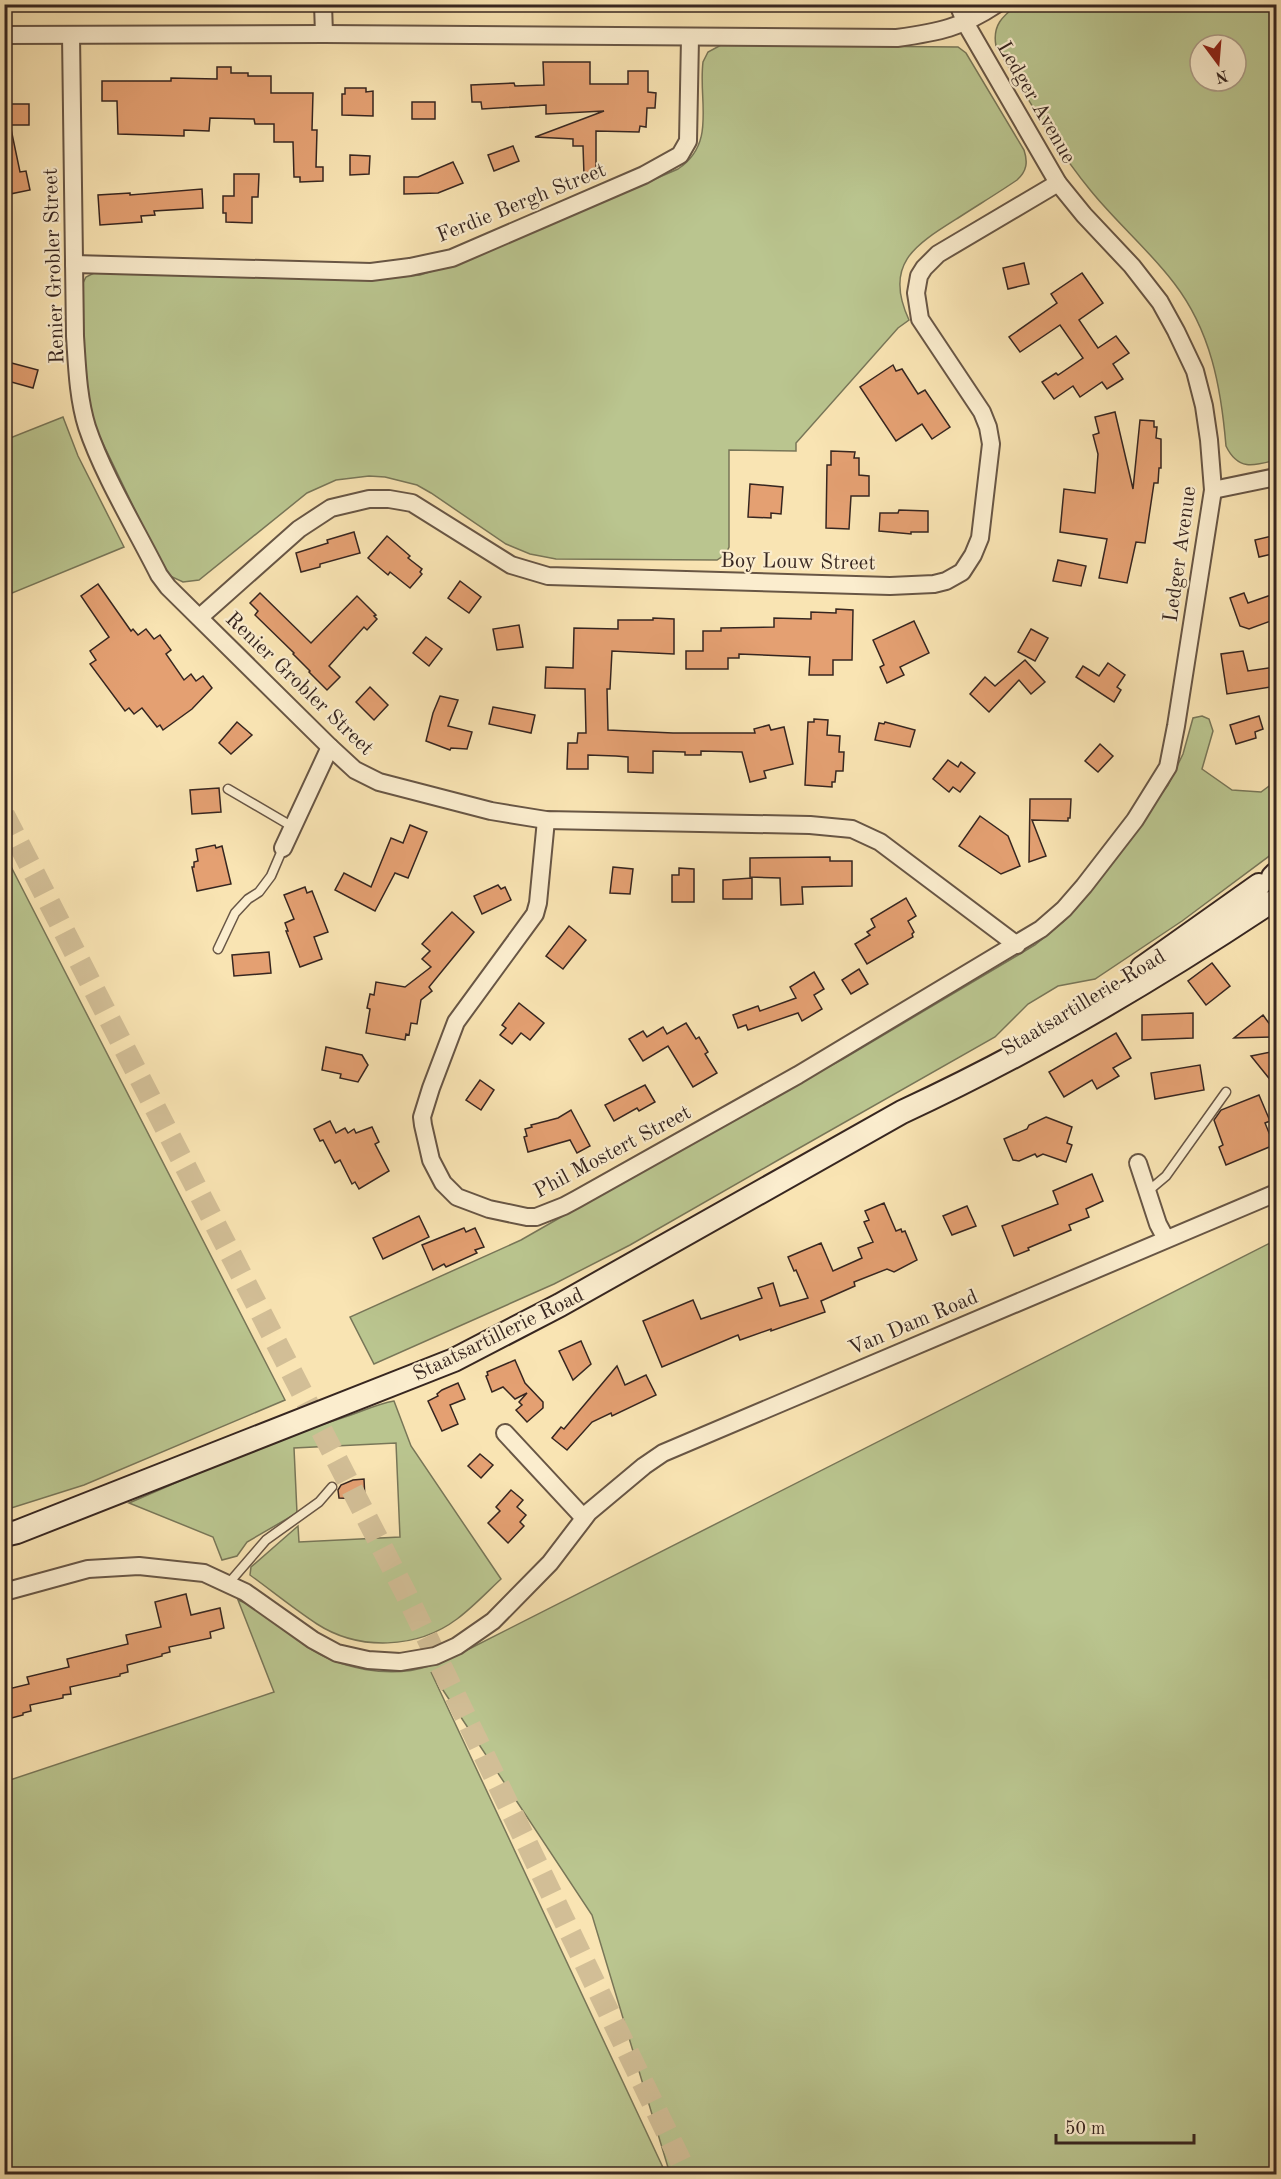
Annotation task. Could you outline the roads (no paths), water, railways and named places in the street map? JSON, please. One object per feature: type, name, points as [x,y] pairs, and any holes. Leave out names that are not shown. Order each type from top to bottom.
[{"type":"street","points":[[323,4],[324,34]]},
{"type":"street","name":"Ledger Avenue","points":[[958,4],[966,24],[1058,183],[1084,215],[1132,266],[1160,302],[1176,331],[1195,371],[1204,406],[1213,490],[1168,766],[1135,820],[1064,909],[1041,929],[1017,945]]},
{"type":"street","points":[[4,35],[324,34],[897,38],[943,31],[966,24],[997,4]]},
{"type":"street","name":"Renier Grobler Street","points":[[71,35],[75,336],[79,382],[87,426],[103,465],[159,576],[330,747],[355,770],[379,782],[491,811],[546,820],[810,825],[852,829],[880,842],[1017,945]]},
{"type":"street","name":"Ferdie Bergh Street","points":[[74,264],[372,272],[452,258],[644,175],[680,155],[688,141],[690,38]]},
{"type":"street","name":"Boy Louw Street","points":[[200,617],[299,529],[331,507],[369,499],[389,499],[412,503],[511,565],[548,576],[890,586],[934,584],[946,581],[962,572],[980,538],[992,444],[982,412],[920,319],[916,293],[919,276],[938,254],[1058,183]]},
{"type":"street","points":[[1213,490],[1276,477]]},
{"type":"street","points":[[284,848],[330,747]]},
{"type":"street","name":"Phil Mostert Street","points":[[546,820],[535,914],[456,1022],[422,1117],[432,1160],[443,1183],[457,1197],[489,1209],[518,1216],[536,1217],[564,1206],[798,1075],[1017,945]]},
{"type":"street","name":"Staatsartillerie Road","points":[[4,1535],[38,1524],[454,1360],[560,1305],[902,1112],[962,1084],[1086,1019],[1175,965],[1272,892]]},
{"type":"street","points":[[1138,1163],[1158,1224],[1166,1239]]},
{"type":"street","name":"Van Dam Road","points":[[4,1592],[88,1569],[139,1566],[204,1573],[245,1592],[313,1640],[338,1653],[368,1660],[400,1662],[435,1656],[457,1646],[493,1621],[550,1563],[584,1518],[625,1481],[663,1453],[1276,1193]]},
{"type":"street","points":[[505,1433],[584,1518]]},
{"type":"lane","points":[[228,789],[293,827]]},
{"type":"lane","points":[[218,949],[235,913],[248,899],[259,892],[271,876],[284,848]]},
{"type":"lane","points":[[1147,1192],[1166,1176],[1226,1092]]},
{"type":"lane","points":[[228,1584],[266,1540],[312,1508],[332,1487]]},
{"type":"tunnel","points":[[4,815],[406,1594],[687,2174]]}]
